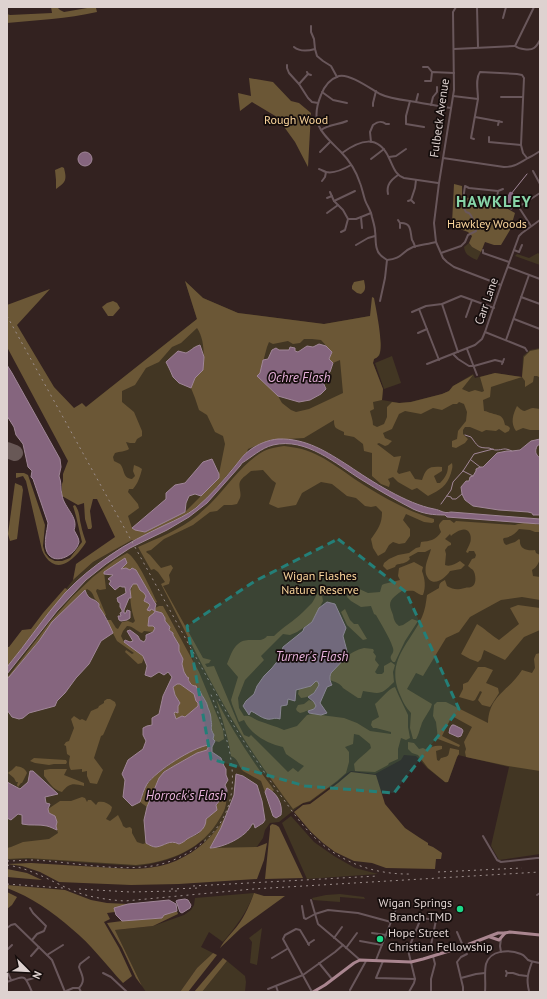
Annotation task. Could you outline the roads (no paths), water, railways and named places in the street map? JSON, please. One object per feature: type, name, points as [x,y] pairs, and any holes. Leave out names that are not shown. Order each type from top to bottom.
[{"type":"main road","points":[[312,992],[360,960],[411,962],[433,952],[464,946],[486,937],[498,937],[505,933],[510,932],[540,935]]},
{"type":"street","name":"Fulbeck Avenue","points":[[456,7],[453,12],[454,96],[442,158],[434,223],[436,242],[447,262],[454,267],[501,285]]},
{"type":"street","points":[[477,7],[478,47]]},
{"type":"street","points":[[503,18],[506,7]]},
{"type":"street","points":[[515,46],[534,7]]},
{"type":"street","points":[[312,26],[311,32],[317,56],[332,66],[337,77]]},
{"type":"street","points":[[453,49],[515,46],[519,49],[533,49],[540,40]]},
{"type":"street","points":[[294,49],[315,49]]},
{"type":"street","points":[[287,64],[289,74],[299,84],[308,98],[312,102],[318,103]]},
{"type":"street","points":[[423,67],[428,67],[432,72],[454,73]]},
{"type":"street","points":[[425,81],[430,81],[432,72]]},
{"type":"street","points":[[471,138],[478,99],[478,75],[480,72],[522,75],[524,78],[521,145],[523,153],[527,158]]},
{"type":"street","points":[[299,84],[308,74]]},
{"type":"street","points":[[436,242],[415,247],[393,260],[387,260],[379,254],[371,213],[364,199],[360,182],[351,165],[342,153],[330,142],[318,126],[316,114],[322,92],[329,82],[337,77],[345,76],[376,92],[392,98],[451,108]]},
{"type":"street","points":[[430,105],[432,97],[437,92],[437,87]]},
{"type":"street","points":[[322,92],[333,100],[343,101],[346,103]]},
{"type":"street","points":[[372,104],[376,92]]},
{"type":"street","points":[[416,102],[418,94]]},
{"type":"street","points":[[454,96],[478,99]]},
{"type":"street","points":[[501,96],[523,97]]},
{"type":"street","points":[[410,101],[406,116],[406,124],[424,127]]},
{"type":"street","points":[[475,117],[500,121],[498,125]]},
{"type":"street","points":[[321,130],[332,124],[347,121]]},
{"type":"street","points":[[343,122],[345,126]]},
{"type":"street","points":[[371,142],[370,132],[373,125],[380,122],[389,124]]},
{"type":"street","points":[[489,137],[489,142]]},
{"type":"street","points":[[467,138],[474,139]]},
{"type":"street","points":[[485,141],[521,145]]},
{"type":"street","points":[[320,152],[330,142]]},
{"type":"street","points":[[342,153],[353,145],[364,142],[371,142],[381,145],[398,175],[404,178],[439,183]]},
{"type":"street","points":[[389,157],[396,156],[406,148]]},
{"type":"street","points":[[371,159],[384,149]]},
{"type":"street","points":[[442,158],[504,167],[519,164],[540,151]]},
{"type":"street","points":[[320,169],[326,172],[339,170],[351,165]]},
{"type":"street","points":[[322,181],[326,172]]},
{"type":"street","points":[[533,172],[540,184]]},
{"type":"street","points":[[388,194],[388,186],[398,175]]},
{"type":"street","points":[[414,202],[410,201],[415,188],[416,180]]},
{"type":"street","points":[[441,253],[461,246],[465,242],[468,235],[476,231],[472,219],[465,211],[463,202],[465,186],[469,188],[498,191],[503,189]]},
{"type":"street","points":[[334,201],[355,191]]},
{"type":"street","points":[[497,198],[498,191]]},
{"type":"street","points":[[330,192],[334,201],[343,210],[348,220],[345,230],[341,232]]},
{"type":"street","points":[[531,226],[520,210],[520,206],[540,193]]},
{"type":"street","points":[[327,198],[332,196]]},
{"type":"street","points":[[327,213],[338,205]]},
{"type":"street","points":[[348,220],[356,219],[371,213]]},
{"type":"street","points":[[361,217],[362,228]]},
{"type":"street","points":[[398,220],[400,223],[400,228]]},
{"type":"street","name":"Carr Lane","points":[[427,364],[479,342],[485,332],[520,234],[540,220]]},
{"type":"street","points":[[400,223],[406,224],[410,228],[415,247]]},
{"type":"street","points":[[356,245],[375,236]]},
{"type":"street","points":[[357,240],[359,244]]},
{"type":"street","points":[[514,250],[519,252],[522,245]]},
{"type":"street","points":[[484,250],[483,253],[509,262]]},
{"type":"street","points":[[380,301],[387,260]]},
{"type":"street","points":[[508,267],[540,279]]},
{"type":"street","points":[[506,340],[522,298],[529,274]]},
{"type":"street","points":[[412,312],[426,306],[442,304],[461,296],[494,308]]},
{"type":"street","points":[[522,298],[540,304]]},
{"type":"street","points":[[467,316],[472,300]]},
{"type":"street","points":[[442,304],[458,352]]},
{"type":"street","points":[[419,309],[439,360]]},
{"type":"street","points":[[514,319],[540,329]]},
{"type":"street","points":[[418,333],[427,329]]},
{"type":"street","points":[[485,332],[525,348],[527,351]]},
{"type":"street","points":[[467,348],[477,375]]},
{"type":"street","points":[[453,354],[469,366],[495,360],[503,362]]},
{"type":"street","points":[[483,836],[497,860],[501,862],[540,858]]},
{"type":"street","points":[[311,900],[318,924],[360,960]]},
{"type":"street","points":[[302,906],[305,919],[328,910],[358,913],[391,922]]},
{"type":"street","points":[[30,908],[46,926],[44,931],[37,934],[32,940]]},
{"type":"street","points":[[376,960],[396,909]]},
{"type":"street","points":[[409,992],[415,979],[408,950],[421,918],[436,920],[431,944],[435,964],[431,979],[431,992]]},
{"type":"street","points":[[7,928],[15,924],[52,960],[64,992],[73,988],[79,988],[83,984],[84,981],[79,967],[80,964],[89,957]]},
{"type":"street","points":[[334,938],[342,927]]},
{"type":"street","points":[[312,992],[282,939],[284,935],[296,929],[300,930],[308,944],[314,940]]},
{"type":"street","points":[[457,932],[464,946]]},
{"type":"street","points":[[346,948],[357,933]]},
{"type":"street","points":[[372,933],[386,935]]},
{"type":"street","points":[[498,937],[501,952]]},
{"type":"street","points":[[360,941],[382,945]]},
{"type":"street","points":[[7,944],[10,947]]},
{"type":"street","points":[[47,955],[63,945]]},
{"type":"street","points":[[268,989],[303,975],[343,945]]},
{"type":"street","points":[[31,956],[39,947]]},
{"type":"street","points":[[272,958],[288,949]]},
{"type":"street","points":[[484,992],[486,987],[486,965],[489,958],[494,954],[501,952],[519,953],[532,962],[540,963]]},
{"type":"street","points":[[466,992],[463,991],[457,962],[463,954],[467,954]]},
{"type":"street","points":[[350,990],[366,960]]},
{"type":"street","points":[[383,960],[376,978],[415,979]]},
{"type":"street","points":[[453,961],[457,962]]},
{"type":"street","points":[[529,991],[527,976],[532,962]]},
{"type":"street","points":[[319,963],[332,979]]},
{"type":"street","points":[[7,971],[11,980]]},
{"type":"street","points":[[461,978],[485,973]]},
{"type":"street","points":[[507,973],[527,976]]},
{"type":"street","points":[[103,974],[111,978],[127,992]]},
{"type":"street","points":[[7,982],[20,977],[26,978],[32,992]]},
{"type":"street","points":[[27,980],[34,978]]},
{"type":"street","points":[[276,986],[278,992]]},
{"type":"street","points":[[79,988],[81,992]]},
{"type":"water","points":[[85,152],[90,154],[92,159],[90,164],[85,166],[80,164],[78,159],[80,154]]},
{"type":"water","name":"Ochre Flash","points":[[319,344],[326,346],[332,352],[329,359],[333,363],[330,372],[324,376],[323,382],[326,389],[321,394],[310,400],[299,402],[278,396],[257,376],[260,373],[263,360],[268,359],[272,350],[276,348],[279,350],[289,350],[290,347],[295,348],[295,351],[298,352],[307,346],[313,347]]},
{"type":"water","points":[[200,345],[204,357],[203,370],[195,378],[191,388],[179,383],[173,377],[166,362],[178,351],[186,353]]},
{"type":"water","points":[[7,365],[60,459],[61,467],[59,476],[63,500],[75,521],[74,530],[79,542],[73,552],[63,558],[53,558],[49,555],[46,549],[45,539],[48,523],[31,477],[32,471],[28,467],[23,444],[16,435],[14,427],[7,416]]},
{"type":"water","points":[[278,439],[298,441],[316,447],[390,491],[423,506],[446,513],[451,512],[540,519],[540,524],[447,517],[445,515],[421,512],[387,495],[309,448],[285,444],[269,446],[242,463],[207,503],[189,517],[167,530],[130,548],[86,580],[57,611],[7,674],[7,667],[57,602],[80,578],[122,547],[193,511],[212,493],[242,457],[256,446]]},
{"type":"water","points":[[540,439],[540,444],[537,446],[536,454],[540,458],[540,515],[533,515],[532,513],[528,512],[473,506],[465,500],[461,487],[466,481],[469,481],[476,469],[483,467],[497,453],[520,450],[531,441]]},
{"type":"water","points":[[212,459],[219,474],[219,478],[201,496],[195,494],[189,496],[186,503],[185,512],[145,532],[132,528],[166,499],[166,493],[175,485],[185,483],[203,462]]},
{"type":"water","points":[[125,558],[127,563],[121,569],[126,568],[130,570],[132,568],[136,570],[156,604],[155,611],[151,609],[150,611],[147,610],[150,605],[144,601],[146,596],[137,584],[133,584],[130,589],[131,598],[129,598],[124,610],[124,613],[126,613],[127,610],[130,611],[130,618],[127,620],[119,620],[118,616],[121,616],[120,613],[122,610],[117,598],[126,593],[125,587],[120,586],[115,590],[109,584],[111,581],[108,579],[113,575],[104,574],[104,572]]},
{"type":"water","points":[[85,590],[90,598],[99,604],[99,607],[113,633],[101,641],[89,664],[57,701],[55,706],[29,713],[23,718],[19,719],[12,717],[7,710],[7,678],[39,641],[52,622]]},
{"type":"water","name":"Turner's Flash","points":[[327,602],[335,604],[346,628],[343,636],[348,655],[331,673],[330,679],[332,685],[327,687],[320,703],[327,713],[321,715],[309,713],[308,711],[314,709],[316,706],[308,697],[314,693],[319,685],[316,681],[311,686],[296,690],[295,701],[288,699],[287,705],[281,706],[280,719],[261,717],[251,711],[249,715],[243,706],[254,694],[257,686],[264,676],[280,658],[283,647],[312,622],[319,608]]},
{"type":"water","name":"Horrock's Flash","points":[[155,611],[162,613],[165,618],[165,621],[170,627],[169,630],[173,633],[179,645],[179,651],[183,659],[182,664],[184,672],[189,678],[188,679],[191,684],[196,686],[198,691],[200,691],[207,703],[211,716],[211,729],[214,735],[213,739],[215,741],[212,747],[212,752],[221,758],[226,769],[228,780],[225,785],[227,790],[226,798],[221,799],[216,805],[217,810],[206,819],[206,823],[200,832],[182,843],[179,844],[170,842],[156,847],[146,843],[144,820],[147,807],[159,778],[164,772],[174,766],[197,753],[207,750],[209,745],[194,750],[166,766],[147,784],[140,802],[132,806],[123,797],[125,780],[122,774],[128,760],[143,749],[146,741],[143,735],[143,728],[152,725],[152,718],[159,714],[163,696],[172,677],[168,672],[164,675],[159,672],[151,677],[145,675],[147,666],[143,656],[124,642],[125,640],[130,642],[133,641],[127,631],[130,630],[144,642],[146,635],[153,632],[155,628],[153,626],[148,626],[149,617]],"holes":[[[180,684],[194,694],[198,706],[185,717],[182,716],[176,719],[174,713],[178,713],[178,706],[180,703],[175,695],[173,687]]]},
{"type":"water","points":[[452,725],[462,729],[463,731],[461,736],[458,737],[449,733]]},
{"type":"water","points":[[30,771],[33,771],[58,794],[45,797],[46,803],[50,804],[48,809],[49,813],[55,816],[57,830],[44,825],[22,824],[22,815],[18,814],[11,820],[7,818],[7,782],[20,789],[28,782]]},
{"type":"water","points":[[236,774],[243,776],[257,785],[262,801],[265,820],[255,828],[254,824],[252,824],[245,833],[234,841],[215,848],[210,848],[221,828],[234,795]]},
{"type":"water","points":[[267,788],[274,793],[280,803],[281,815],[276,818],[273,816],[265,792]]},
{"type":"water","points":[[185,899],[188,900],[191,905],[190,908],[182,913],[180,912],[176,901]]},
{"type":"water","points":[[169,900],[176,904],[177,911],[164,915],[162,918],[122,921],[116,915],[114,908],[128,904]]},
{"type":"waterway","points":[[511,194],[527,174]]},
{"type":"waterway","points":[[511,194],[508,202],[511,207]]},
{"type":"waterway","points":[[465,435],[471,437],[482,448],[495,450],[505,449],[512,451]]},
{"type":"waterway","points":[[441,504],[451,490],[453,482],[463,471],[474,454],[493,449]]},
{"type":"waterway","points":[[471,460],[480,467]]},
{"type":"waterway","points":[[463,471],[473,476]]},
{"type":"waterway","points":[[447,496],[451,497],[452,499],[456,499],[462,494]]},
{"type":"railway","points":[[7,316],[234,726],[276,789],[313,836],[338,855],[365,868],[396,874],[412,874]]},
{"type":"railway","points":[[7,861],[34,860],[102,867],[143,867],[172,861],[197,847],[214,831],[226,813],[231,794],[232,774],[230,754],[225,733],[210,692]]},
{"type":"railway","points":[[7,865],[35,873],[85,895],[125,901],[253,889],[540,872]]},
{"type":"railway","points":[[438,872],[522,868]]},
{"type":"railway","points":[[193,886],[378,876]]},
{"type":"railway","points":[[7,884],[63,888]]},
{"type":"railway","points":[[171,889],[199,888]]},
{"type":"railway","points":[[79,889],[130,892],[177,891]]},
{"type":"place","name":"Wigan Springs Branch TMD","points":[[460,909]]},
{"type":"place","name":"Hope Street Christian Fellowship","points":[[380,939]]},
{"type":"district","name":"HAWKLEY","points":[[494,201]]},
{"type":"park label","name":"Rough Wood","points":[[296,119]]},
{"type":"park label","name":"Hawkley Woods","points":[[487,223]]},
{"type":"park label","name":"Wigan Flashes Nature Reserve","points":[[320,582]]}]
